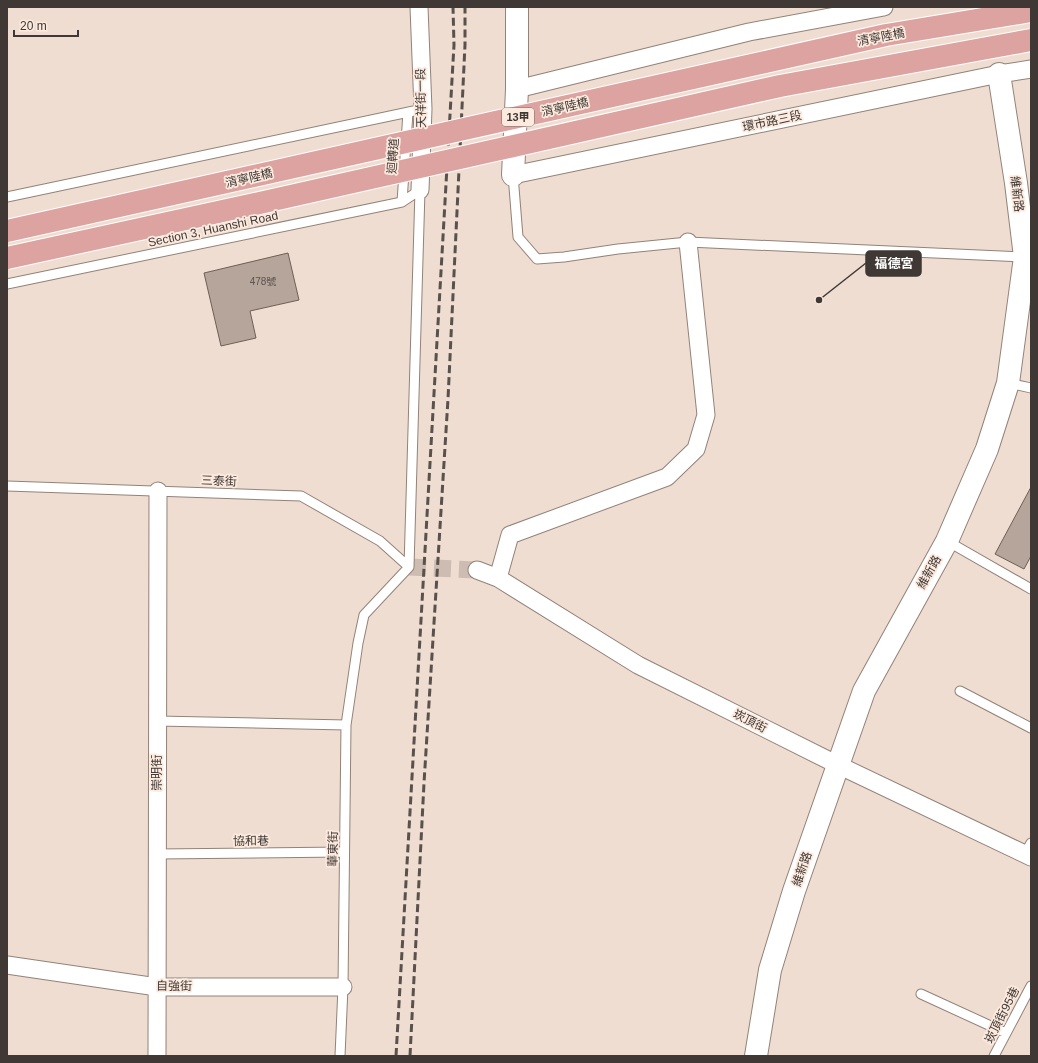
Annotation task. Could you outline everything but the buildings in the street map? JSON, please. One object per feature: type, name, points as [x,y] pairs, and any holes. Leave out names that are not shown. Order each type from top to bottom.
[{"type":"main road","name":"清寧陸橋","points":[[7,231],[886,35],[1031,11]]},
{"type":"main road","name":"13甲","points":[[7,258],[780,86],[1031,40]]},
{"type":"street","name":"天祥街一段","points":[[419,7],[415,110],[420,190]]},
{"type":"street","points":[[513,175],[517,89],[517,7]]},
{"type":"street","points":[[517,89],[749,32],[884,7]]},
{"type":"street","name":"環市路三段","points":[[513,175],[999,74],[1031,69]]},
{"type":"street","name":"維新路","points":[[756,1056],[770,970],[794,891],[864,691],[947,541],[987,449],[1008,383],[1028,258],[999,74]]},
{"type":"street","points":[[498,578],[510,535],[667,477],[696,449],[706,414],[688,242]]},
{"type":"street","name":"崇明街","points":[[157,1056],[158,491]]},
{"type":"street","name":"崁頂街","points":[[477,570],[498,578],[638,665],[838,765],[1029,851]]},
{"type":"street","name":"自強街","points":[[7,965],[157,987],[344,988]]},
{"type":"lane","points":[[7,197],[415,110]]},
{"type":"lane","name":"迴轉道","points":[[402,202],[415,110]]},
{"type":"lane","points":[[513,175],[518,237],[537,260],[618,249],[688,242],[1028,258]]},
{"type":"lane","points":[[409,567],[420,190]]},
{"type":"lane","name":"Section 3, Huanshi Road","points":[[7,284],[402,202],[420,190]]},
{"type":"lane","points":[[1008,383],[1031,388]]},
{"type":"lane","name":"三泰街","points":[[7,486],[301,496],[380,541],[409,567]]},
{"type":"lane","points":[[947,541],[1031,589]]},
{"type":"lane","name":"華東街","points":[[340,1056],[344,988],[346,725],[358,643],[364,615],[409,567]]},
{"type":"lane","points":[[960,690],[1031,728]]},
{"type":"lane","points":[[157,721],[346,725]]},
{"type":"lane","name":"協和巷","points":[[157,854],[344,852]]},
{"type":"lane","name":"崁頂街95巷","points":[[994,1056],[1031,986]]},
{"type":"lane","points":[[921,994],[1006,1033]]},
{"type":"tunnel","points":[[409,567],[477,570]]},
{"type":"railway","points":[[396,1056],[454,45],[453,7]]},
{"type":"railway","points":[[410,1056],[424,783],[448,399],[465,45],[465,7]]},
{"type":"place","name":"福德宮","points":[[819,300]]}]
